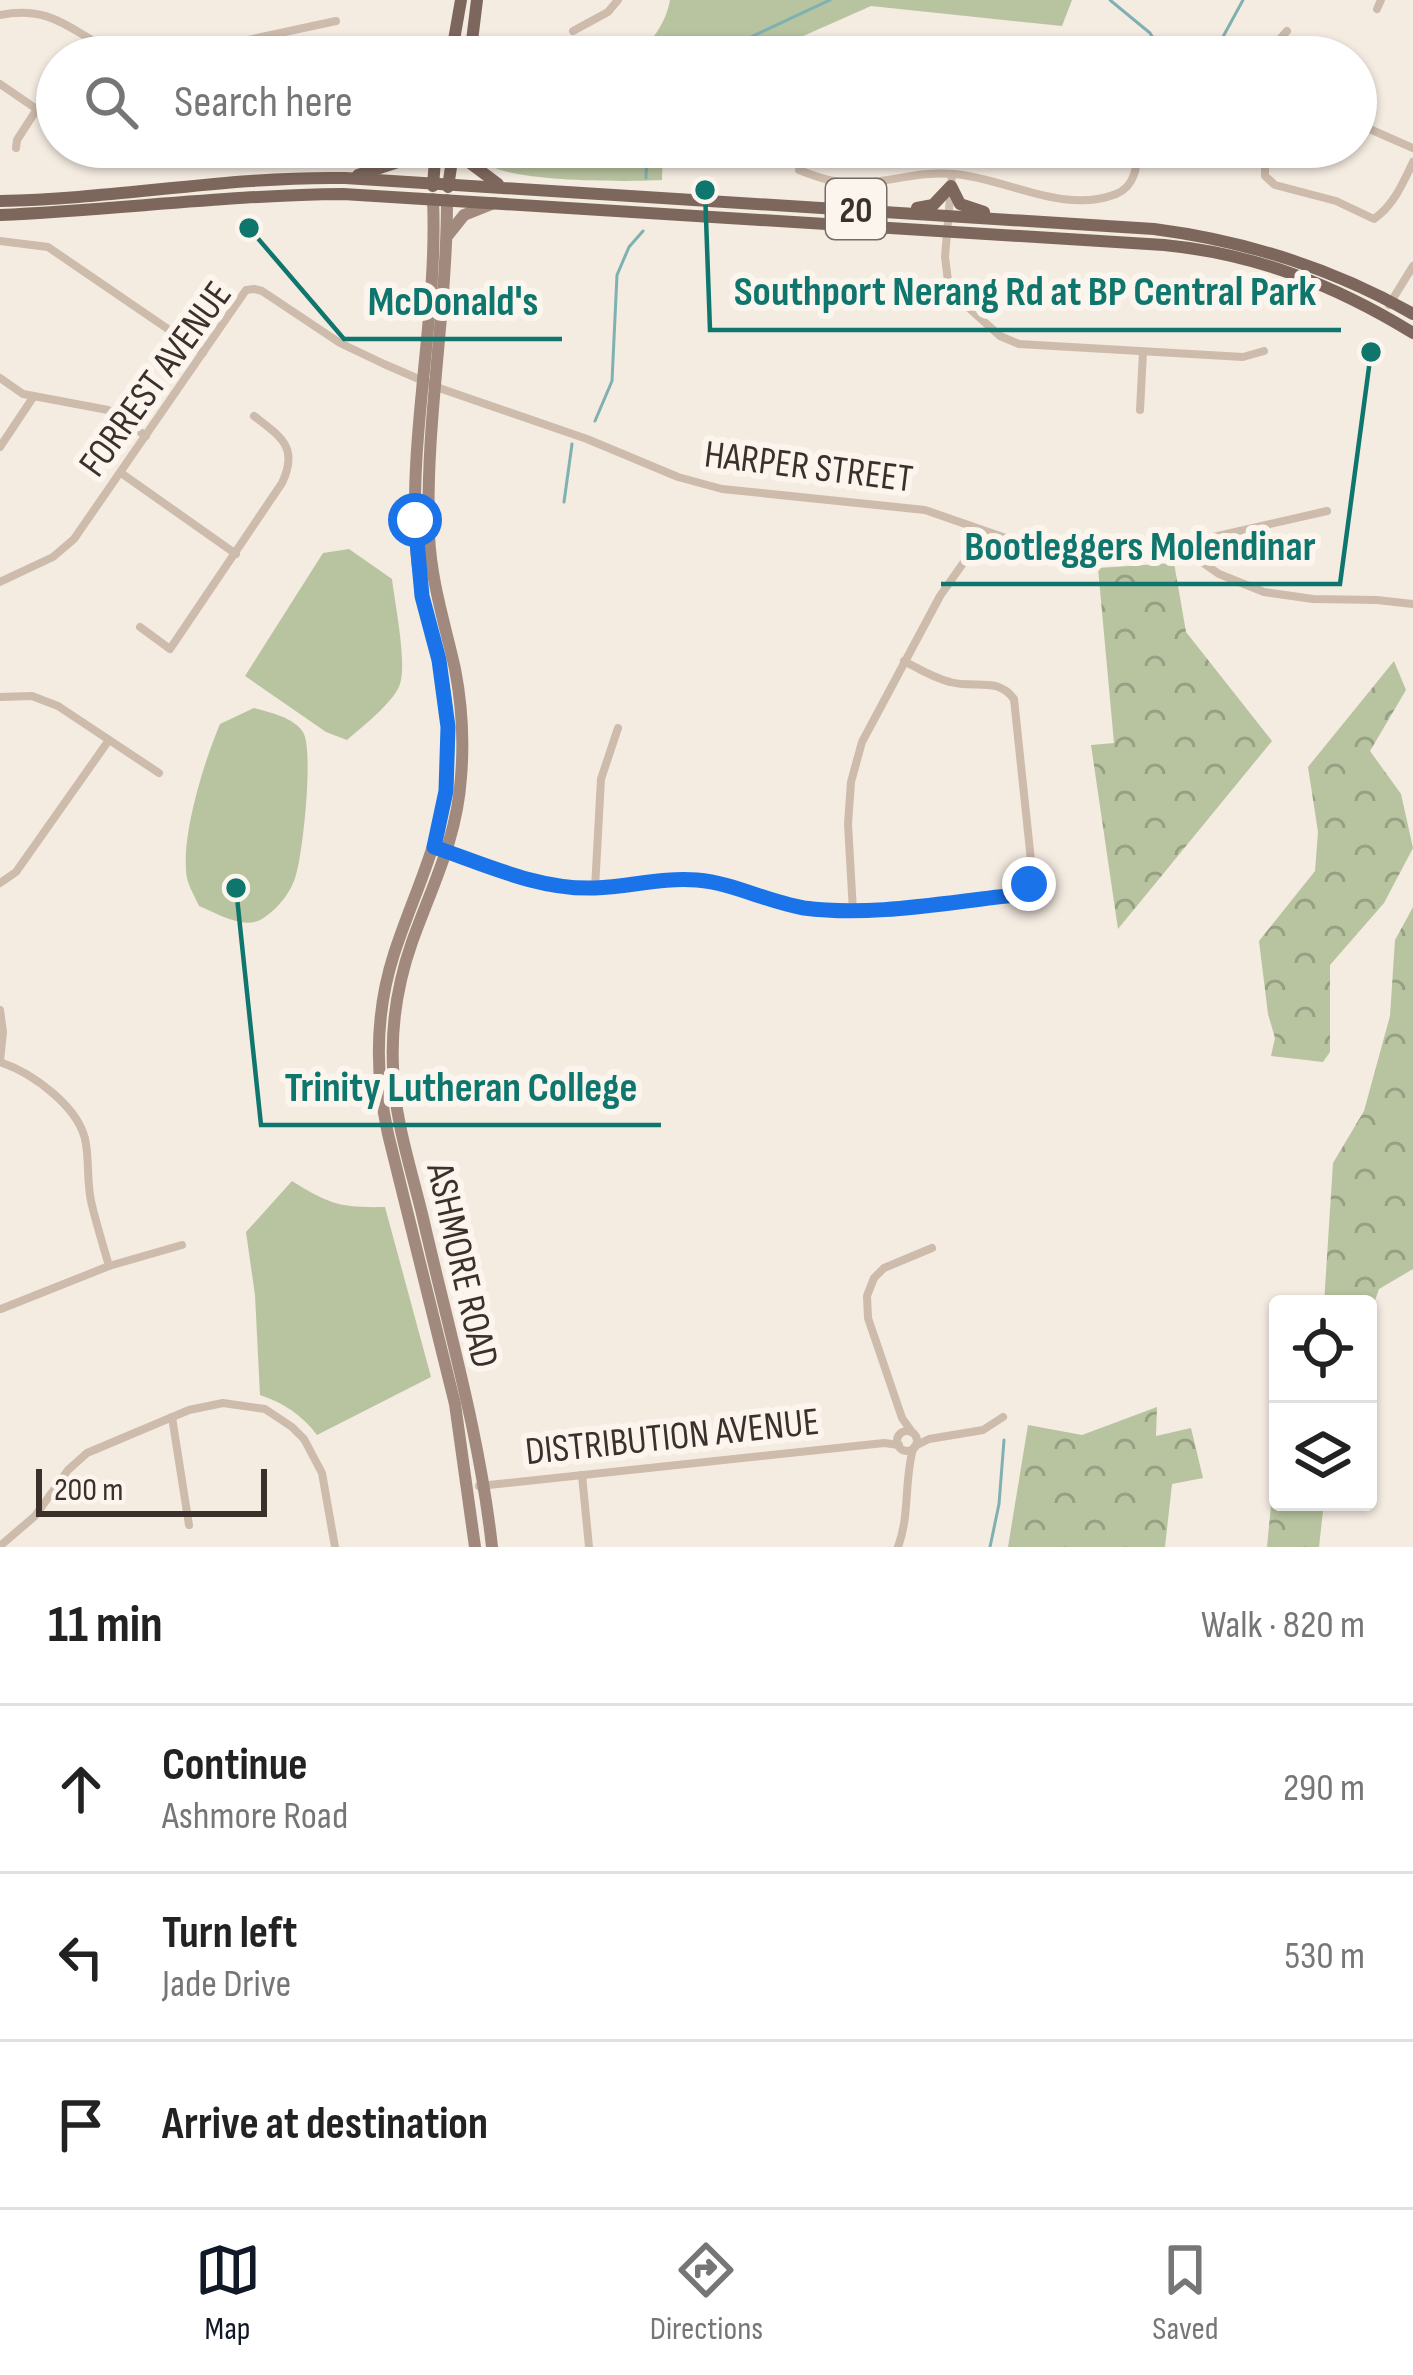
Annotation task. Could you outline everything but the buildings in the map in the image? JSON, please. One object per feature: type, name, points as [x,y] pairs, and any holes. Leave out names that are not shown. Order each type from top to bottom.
[{"type":"main road","points":[[455,36],[461,0]]},
{"type":"main road","points":[[473,36],[477,0]]},
{"type":"main road","points":[[345,178],[378,168]]},
{"type":"main road","name":"ASHMORE ROAD","points":[[434,168],[440,233],[434,264],[416,546],[448,727],[446,791],[441,849],[401,979],[393,1069],[402,1137],[485,1485],[493,1547]]},
{"type":"main road","name":"ASHMORE ROAD","points":[[440,200],[453,168]]},
{"type":"main road","points":[[475,168],[502,187]]},
{"type":"main road","name":"20","points":[[0,201],[292,177],[345,178],[899,213],[948,223],[1002,219],[1154,229],[1212,237],[1323,270],[1387,308],[1413,333]]},
{"type":"main road","points":[[899,213],[934,205],[951,180]]},
{"type":"main road","points":[[951,180],[957,201],[1002,219]]},
{"type":"main road","name":"20","points":[[0,215],[344,194],[948,223],[1228,254],[1413,314]]},
{"type":"main road","points":[[411,198],[440,233],[464,215],[495,203]]},
{"type":"main road","name":"ASHMORE ROAD","points":[[441,849],[388,973],[380,1024],[380,1081],[388,1134],[455,1404],[475,1547]]},
{"type":"street","points":[[573,31],[608,12],[618,0]]},
{"type":"street","points":[[0,15],[23,12],[52,17],[84,36]]},
{"type":"street","points":[[269,36],[335,22]]},
{"type":"street","points":[[1283,36],[1287,31]]},
{"type":"street","points":[[0,84],[36,109]]},
{"type":"street","points":[[16,148],[36,112]]},
{"type":"street","points":[[1377,132],[1413,148]]},
{"type":"street","points":[[1265,168],[1265,176],[1274,185],[1336,201],[1374,219],[1398,192],[1413,162]]},
{"type":"street","points":[[799,170],[856,184],[921,173],[951,180],[981,177],[1039,195],[1080,199],[1120,193],[1137,168]]},
{"type":"street","points":[[951,180],[946,268],[952,288],[1004,339],[1019,344],[1243,357],[1264,351]]},
{"type":"street","points":[[0,242],[48,247],[203,353]]},
{"type":"street","points":[[1387,308],[1413,266]]},
{"type":"street","name":"FORREST AVENUE","points":[[0,582],[53,557],[74,539],[246,290],[262,291],[352,350],[428,382]]},
{"type":"street","points":[[1141,410],[1143,352]]},
{"type":"street","points":[[0,378],[23,394],[108,410],[146,436]]},
{"type":"street","name":"HARPER STREET","points":[[428,382],[708,486],[926,510],[1017,542],[1056,549],[1178,545],[1327,511]]},
{"type":"street","points":[[0,447],[34,396]]},
{"type":"street","points":[[140,626],[170,649],[290,467],[289,449],[254,416]]},
{"type":"street","points":[[121,473],[236,554]]},
{"type":"street","points":[[853,911],[848,824],[851,782],[862,742],[940,596],[982,530]]},
{"type":"street","points":[[1178,545],[1210,569],[1245,586],[1288,597],[1413,604]]},
{"type":"street","points":[[441,849],[532,880],[595,888],[697,880],[798,907],[853,911],[1016,895],[1029,884],[1033,870],[1014,699],[997,684],[951,683],[904,661]]},
{"type":"street","points":[[0,697],[44,700],[159,773]]},
{"type":"street","points":[[595,888],[601,779],[618,728]]},
{"type":"street","points":[[0,883],[16,872],[109,740]]},
{"type":"street","points":[[0,1010],[0,1061],[61,1100],[78,1119],[86,1143],[91,1202],[109,1266]]},
{"type":"street","points":[[1,1309],[109,1266],[182,1245]]},
{"type":"street","points":[[898,1547],[907,1515],[909,1462],[917,1440],[902,1418],[868,1318],[867,1296],[884,1268],[932,1248]]},
{"type":"street","points":[[0,1546],[35,1516],[68,1470],[87,1453],[208,1405],[239,1404],[265,1409],[304,1438],[318,1462],[334,1547]]},
{"type":"street","points":[[172,1417],[189,1525]]},
{"type":"street","points":[[899,1441],[907,1450],[929,1438],[983,1430],[1003,1417]]},
{"type":"street","points":[[902,1418],[899,1441],[909,1462]]},
{"type":"street","points":[[899,1441],[906,1431],[929,1438]]},
{"type":"street","name":"DISTRIBUTION AVENUE","points":[[465,1487],[899,1441]]},
{"type":"street","points":[[582,1475],[589,1547]]},
{"type":"green space","points":[[670,0],[1072,0],[1062,26],[871,6],[803,36],[653,36]]},
{"type":"green space","points":[[497,168],[662,168],[662,180],[601,181]]},
{"type":"green space","points":[[349,549],[392,579],[402,674],[397,691],[347,740],[326,732],[245,676],[323,553]]},
{"type":"green space","points":[[1174,563],[1186,632],[1272,741],[1118,929],[1091,745],[1114,743],[1098,568]]},
{"type":"green space","points":[[1394,661],[1406,690],[1370,751],[1401,794],[1413,848],[1384,903],[1330,965],[1330,1052],[1323,1062],[1271,1056],[1275,1038],[1259,941],[1315,871],[1318,832],[1308,767]]},
{"type":"green space","points":[[254,708],[288,719],[303,732],[307,780],[293,884],[271,912],[245,923],[199,906],[188,881],[186,861],[195,800],[220,724]]},
{"type":"green space","points":[[1413,907],[1413,1269],[1379,1289],[1377,1295],[1325,1295],[1333,1163],[1364,1111],[1390,1016],[1395,940]]},
{"type":"green space","points":[[292,1181],[336,1203],[385,1207],[431,1377],[317,1435],[292,1410],[260,1395],[246,1232]]},
{"type":"green space","points":[[1157,1407],[1156,1436],[1191,1428],[1203,1478],[1172,1484],[1165,1547],[1008,1547],[1028,1425],[1082,1435]]},
{"type":"green space","points":[[1270,1511],[1323,1511],[1319,1547],[1267,1547]]},
{"type":"waterway","points":[[753,36],[830,0]]},
{"type":"waterway","points":[[1110,0],[1152,36]]},
{"type":"waterway","points":[[1223,36],[1243,0]]},
{"type":"waterway","points":[[646,168],[646,178]]},
{"type":"waterway","points":[[595,421],[612,381],[617,275],[629,247],[643,231]]},
{"type":"waterway","points":[[564,502],[572,444]]},
{"type":"waterway","points":[[990,1547],[1004,1440]]},
{"type":"place","name":"Southport Nerang Rd at BP Central Park","points":[[705,190]]},
{"type":"place","name":"McDonald's","points":[[249,228]]},
{"type":"place","name":"Bootleggers Molendinar","points":[[1371,352]]},
{"type":"place","name":"Trinity Lutheran College","points":[[236,888]]},
{"type":"route","points":[[415,520],[422,596],[447,706],[446,791],[434,847],[532,880],[595,888],[697,880],[798,907],[839,911],[1016,895],[1029,884]]}]
